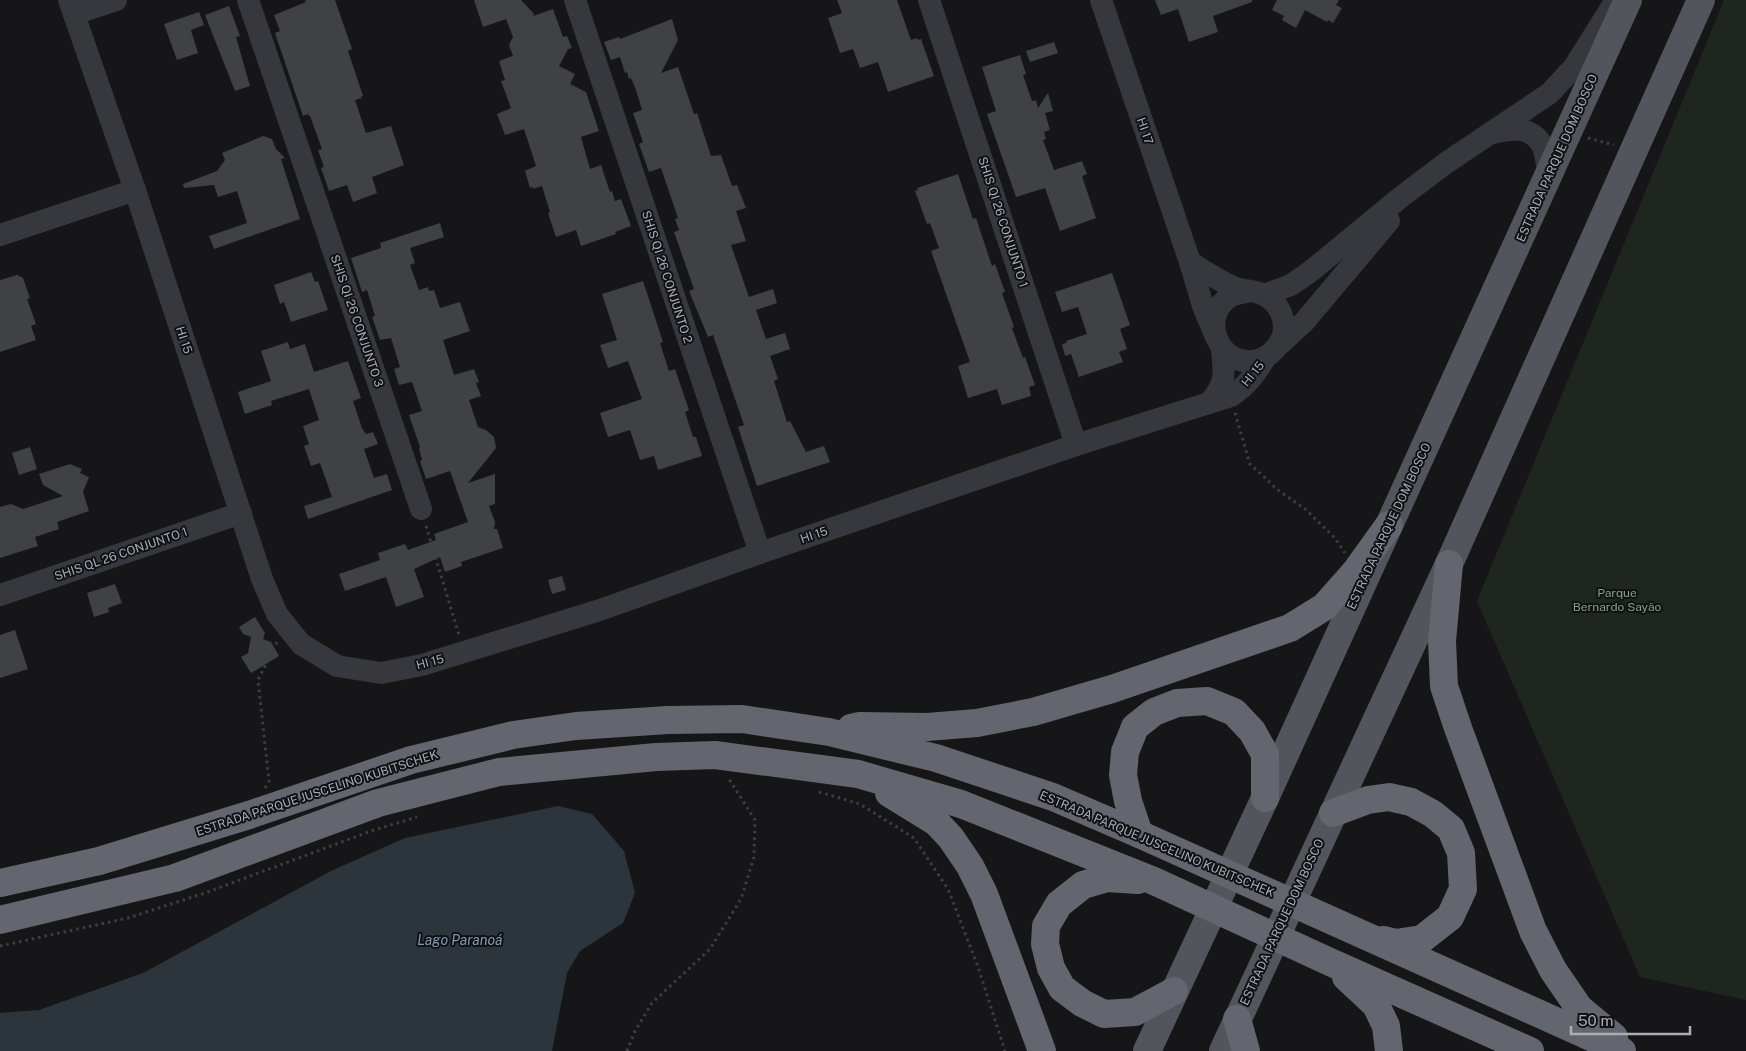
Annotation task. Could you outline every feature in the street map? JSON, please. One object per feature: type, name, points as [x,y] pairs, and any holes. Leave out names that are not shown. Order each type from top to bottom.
[{"type":"highway","points":[[830,732],[860,726],[927,727],[977,723],[1033,712],[1112,689],[1290,628],[1324,607],[1356,571],[1389,525]]},
{"type":"highway","points":[[1449,564],[1442,641],[1444,686],[1530,922],[1553,970],[1579,1008],[1631,1051]]},
{"type":"highway","points":[[1139,834],[1128,800],[1123,775],[1125,752],[1135,728],[1154,712],[1177,703],[1207,702],[1234,712],[1252,732],[1265,754],[1265,798]]},
{"type":"highway","name":"ESTRADA PARQUE JUSCELINO KUBITSCHEK","points":[[0,883],[99,861],[249,815],[411,760],[513,735],[595,725],[668,720],[733,719],[830,732],[936,758],[1053,797],[1622,1051]]},
{"type":"highway","points":[[0,920],[175,878],[378,804],[499,772],[656,757],[715,755],[858,774],[961,804],[1154,881],[1530,1051]]},
{"type":"highway","points":[[858,774],[936,822],[951,838],[970,866],[984,894],[1042,1051]]},
{"type":"highway","points":[[1333,814],[1368,800],[1388,797],[1411,802],[1433,814],[1451,829],[1461,854],[1464,889],[1450,917],[1422,939],[1396,943],[1356,932]]},
{"type":"highway","points":[[1154,881],[1108,878],[1083,885],[1058,904],[1046,926],[1045,944],[1051,968],[1062,988],[1082,1003],[1104,1014],[1135,1012],[1174,991]]},
{"type":"highway","points":[[1330,962],[1376,1005],[1386,1026],[1389,1051]]},
{"type":"highway","points":[[1237,1019],[1246,1051]]},
{"type":"main road","name":"ESTRADA PARQUE DOM BOSCO","points":[[1147,1051],[1265,798],[1628,0]]},
{"type":"main road","name":"ESTRADA PARQUE DOM BOSCO","points":[[1223,1051],[1449,564],[1701,0]]},
{"type":"street","points":[[72,7],[116,0]]},
{"type":"street","name":"SHIS QI 26 CONJUNTO 3","points":[[248,0],[421,509]]},
{"type":"street","name":"SHIS QI 26 CONJUNTO 2","points":[[575,0],[760,554]]},
{"type":"street","name":"SHIS QI 26 CONJUNTO 1","points":[[929,0],[1076,445]]},
{"type":"street","name":"HI 17","points":[[1101,0],[1190,262],[1203,306],[1219,343]]},
{"type":"street","points":[[1414,188],[1330,292],[1304,322],[1273,351],[1254,361],[1242,361],[1231,357],[1219,343],[1214,322],[1220,307],[1231,296],[1291,285],[1414,188],[1486,135],[1550,93],[1574,67],[1616,0]]},
{"type":"street","name":"HI 15","points":[[72,7],[135,190],[262,579],[277,614],[301,644],[338,666],[381,673],[422,665],[600,610],[1076,445],[1221,398],[1241,390],[1273,351]]},
{"type":"street","points":[[1486,135],[1522,129],[1534,136],[1543,146],[1549,176]]},
{"type":"street","points":[[0,235],[135,190]]},
{"type":"street","points":[[1190,262],[1221,281],[1255,293],[1276,304],[1283,316],[1284,331],[1273,351]]},
{"type":"street","name":"HI 15","points":[[1219,343],[1223,381],[1220,390],[1221,398]]},
{"type":"street","name":"SHIS QL 26 CONJUNTO 1","points":[[0,595],[241,513]]},
{"type":"path","points":[[1566,138],[1576,140],[1586,138],[1634,151]]},
{"type":"path","points":[[1221,398],[1250,464],[1335,538],[1356,571]]},
{"type":"path","points":[[421,509],[462,643]]},
{"type":"path","points":[[249,815],[269,781],[258,680],[278,640],[301,644]]},
{"type":"path","points":[[627,1051],[635,1031],[652,1003],[710,949],[741,899],[754,858],[755,820],[726,776],[736,776]]},
{"type":"path","points":[[817,791],[860,804],[914,838],[948,889],[978,964],[1005,1051]]},
{"type":"path","points":[[0,946],[128,918],[205,893],[371,831],[425,814]]},
{"type":"green space","name":"Parque Bernardo Sayão","points":[[1724,0],[1746,0],[1746,1000],[1640,977],[1477,601]]},
{"type":"water","name":"Lago Paranoá","points":[[558,806],[592,814],[624,851],[635,893],[623,923],[580,951],[567,973],[552,1051],[0,1051],[0,1013],[39,1010],[143,973],[331,871],[405,838]]},
{"type":"building","points":[[305,0],[335,0],[352,49],[348,51],[363,96],[355,100],[366,133],[391,126],[404,165],[372,177],[377,193],[353,202],[347,185],[329,191],[321,168],[324,167],[318,150],[322,149],[310,116],[308,114],[303,116],[275,33],[280,31],[274,15],[306,2]]},
{"type":"building","points":[[474,0],[521,0],[534,14],[533,16],[553,9],[563,37],[567,36],[572,48],[568,49],[559,66],[575,74],[570,84],[586,92],[599,131],[581,137],[590,169],[601,165],[610,192],[612,191],[615,201],[621,199],[631,226],[615,232],[616,234],[581,246],[576,230],[556,237],[542,186],[530,188],[525,171],[536,166],[524,129],[505,135],[497,114],[511,108],[501,81],[505,80],[499,61],[513,56],[509,45],[513,37],[506,19],[483,27]]},
{"type":"building","points":[[837,0],[897,0],[911,40],[921,39],[934,76],[888,92],[878,62],[860,68],[853,49],[840,53],[828,18],[842,13]]},
{"type":"building","points":[[1155,0],[1252,0],[1252,2],[1213,16],[1218,32],[1189,42],[1178,9],[1161,15]]},
{"type":"building","points":[[1277,0],[1339,0],[1336,5],[1342,8],[1333,23],[1328,20],[1327,22],[1305,10],[1296,28],[1282,20],[1284,16],[1272,10]]},
{"type":"building","points":[[229,6],[240,36],[236,37],[250,86],[235,91],[205,15]]},
{"type":"building","points":[[199,12],[204,25],[191,30],[198,53],[177,60],[164,24]]},
{"type":"building","points":[[672,19],[678,40],[661,73],[678,67],[694,114],[697,113],[711,156],[721,155],[732,186],[737,185],[746,208],[736,211],[746,241],[731,245],[749,297],[773,289],[777,303],[756,310],[766,339],[785,333],[790,349],[770,356],[778,379],[774,381],[787,422],[790,421],[806,452],[824,446],[830,462],[757,486],[738,427],[744,425],[713,335],[708,337],[689,291],[694,289],[674,232],[679,230],[675,219],[678,218],[661,168],[649,172],[639,144],[643,142],[633,113],[642,110],[636,90],[631,78],[629,79],[627,72],[625,73],[620,57],[611,60],[604,42],[619,37],[620,39]]},
{"type":"building","points":[[1054,42],[1058,53],[1030,62],[1026,51]]},
{"type":"building","points":[[1020,55],[1026,74],[1023,75],[1032,101],[1036,100],[1038,108],[1048,93],[1053,111],[1045,113],[1050,130],[1044,132],[1046,139],[1043,140],[1054,170],[1082,161],[1087,174],[1082,176],[1096,218],[1060,231],[1045,188],[1016,197],[987,114],[996,111],[982,67]]},
{"type":"building","points":[[263,136],[272,139],[276,149],[285,158],[281,159],[300,219],[214,249],[209,236],[247,223],[237,191],[218,197],[214,185],[184,188],[183,184],[217,171],[225,160],[222,153]]},
{"type":"building","points":[[958,174],[973,219],[976,218],[992,266],[995,264],[1005,292],[1002,293],[1014,327],[1012,328],[1035,385],[1029,387],[1031,396],[1002,405],[997,389],[968,398],[958,366],[970,362],[931,251],[939,248],[930,223],[927,224],[915,191],[918,190],[917,188]]},
{"type":"building","points":[[440,223],[444,237],[410,248],[415,263],[410,265],[419,290],[428,287],[429,291],[434,290],[440,308],[460,302],[470,331],[443,340],[454,375],[474,369],[479,382],[476,383],[481,396],[469,400],[478,427],[486,430],[494,437],[496,448],[468,483],[495,474],[495,504],[489,506],[495,522],[494,529],[497,529],[503,548],[461,562],[462,566],[445,572],[440,557],[414,569],[424,597],[396,607],[386,577],[345,591],[339,574],[380,560],[378,553],[405,544],[408,550],[436,540],[434,534],[468,522],[450,471],[426,479],[420,461],[422,460],[420,447],[409,415],[422,411],[412,382],[399,385],[394,369],[400,367],[391,338],[380,340],[372,317],[375,316],[367,290],[362,292],[351,258],[381,248],[380,243]]},
{"type":"building","points":[[311,272],[315,282],[318,281],[328,310],[291,322],[284,302],[280,304],[274,285]]},
{"type":"building","points":[[1112,273],[1130,325],[1120,329],[1127,349],[1119,352],[1123,362],[1079,377],[1071,354],[1065,356],[1062,344],[1087,334],[1078,307],[1062,312],[1055,292]]},
{"type":"building","points":[[17,275],[23,278],[30,298],[27,299],[36,324],[31,326],[36,340],[0,352],[0,280]]},
{"type":"building","points":[[643,281],[663,342],[660,343],[669,371],[675,369],[689,410],[685,412],[693,437],[696,437],[702,456],[658,470],[654,456],[640,460],[630,430],[608,437],[600,413],[642,399],[628,361],[608,368],[600,345],[617,340],[602,294]]},
{"type":"building","points":[[288,342],[290,349],[305,344],[314,372],[348,361],[361,398],[353,401],[362,428],[366,434],[373,432],[378,444],[364,449],[374,478],[387,474],[392,490],[308,519],[304,506],[332,497],[320,463],[311,466],[304,446],[309,444],[303,426],[319,420],[309,389],[271,401],[272,405],[245,414],[238,392],[271,381],[261,351]]},
{"type":"building","points":[[30,447],[37,469],[19,475],[12,453]]},
{"type":"building","points":[[70,464],[82,469],[80,473],[89,477],[83,492],[89,511],[57,522],[59,529],[35,537],[38,546],[0,558],[0,507],[11,504],[23,509],[63,496],[43,485],[39,474]]},
{"type":"building","points":[[562,576],[566,590],[552,594],[548,580]]},
{"type":"building","points":[[115,584],[122,603],[108,608],[109,612],[94,617],[87,593]]},
{"type":"building","points":[[255,617],[265,633],[263,639],[271,642],[279,656],[251,673],[241,657],[248,653],[251,637],[243,634],[239,627]]},
{"type":"building","points":[[15,630],[28,669],[0,678],[0,635]]}]
